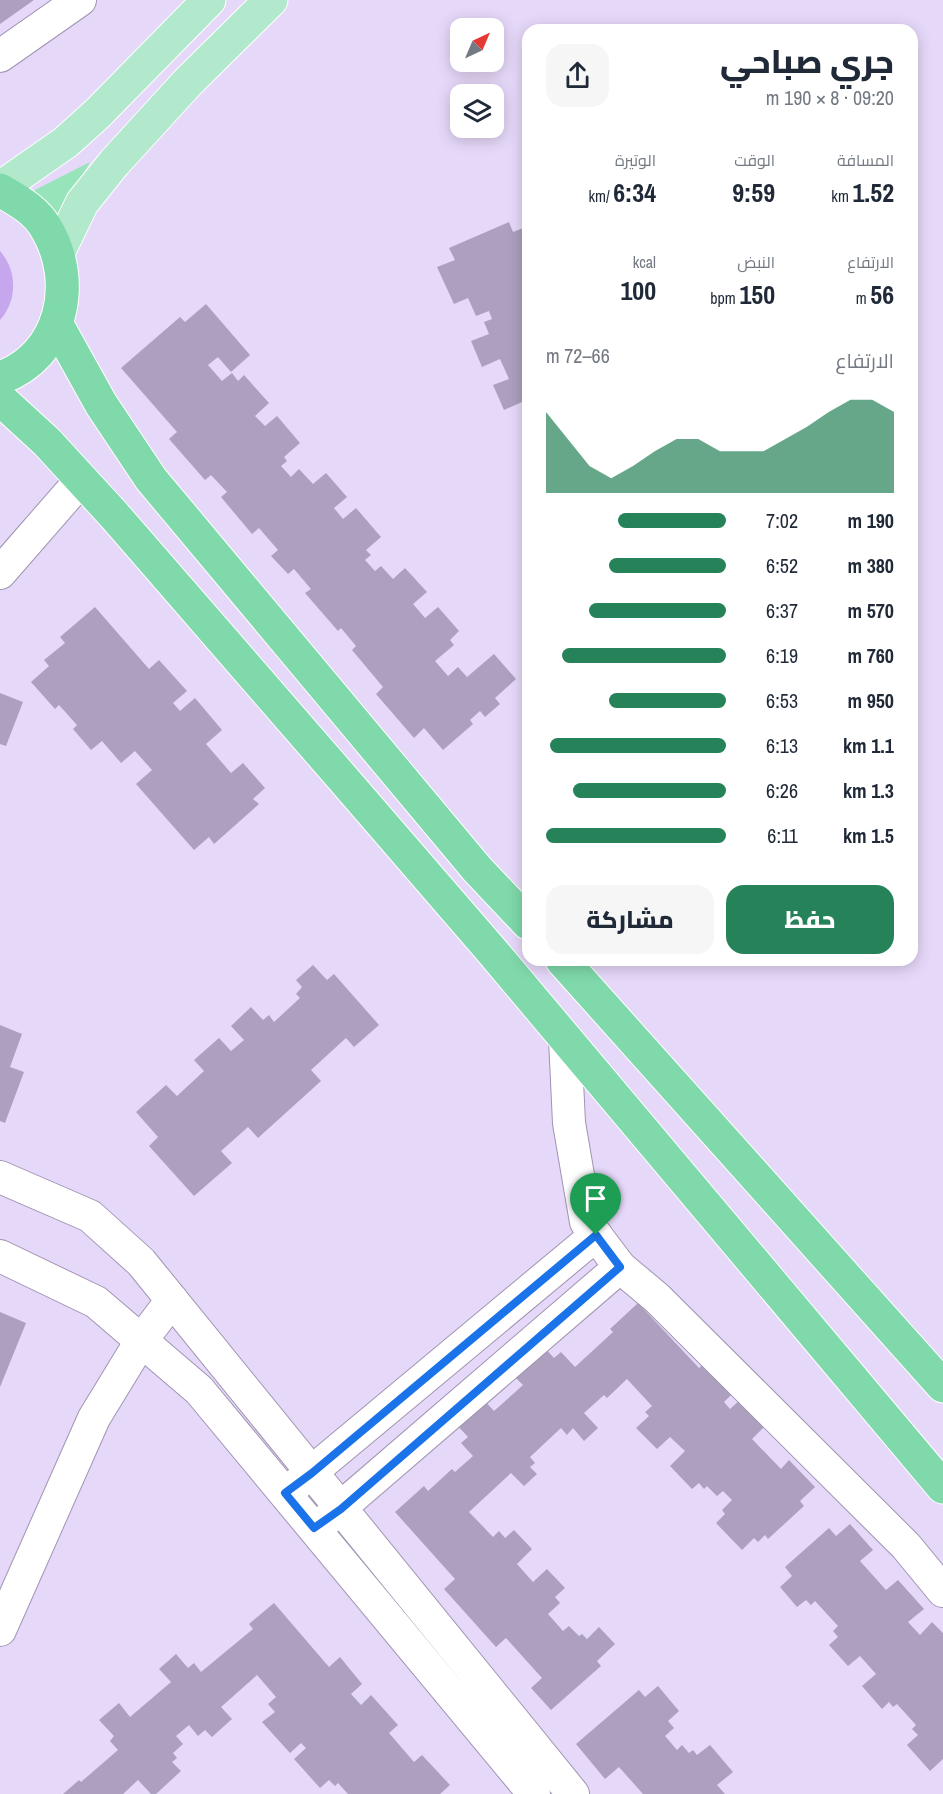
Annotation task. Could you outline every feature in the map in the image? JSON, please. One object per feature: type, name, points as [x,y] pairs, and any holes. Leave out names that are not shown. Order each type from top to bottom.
[{"type":"highway","points":[[0,189],[24,204],[45,226],[58,253],[63,277],[62,300],[56,323],[44,344],[28,362],[0,378]]},
{"type":"highway","points":[[56,323],[101,404],[151,479],[477,869],[522,917]]},
{"type":"highway","points":[[0,399],[47,442],[368,807],[943,1487]]},
{"type":"highway","points":[[567,966],[943,1386]]},
{"type":"main road","points":[[0,189],[66,142],[98,113],[209,0]]},
{"type":"main road","points":[[58,253],[82,203],[114,163],[188,82],[271,0]]},
{"type":"street","points":[[0,56],[80,0]]},
{"type":"street","points":[[0,573],[81,480]]},
{"type":"street","points":[[565,1039],[569,1123],[586,1222],[620,1267],[657,1299],[906,1546],[943,1591]]},
{"type":"street","points":[[0,1178],[90,1216],[141,1262],[341,1509],[518,1750],[534,1794]]},
{"type":"street","points":[[285,1493],[312,1473],[596,1235]]},
{"type":"street","points":[[0,1256],[96,1302],[199,1390],[314,1528],[518,1750],[573,1794]]},
{"type":"street","points":[[314,1528],[341,1509],[620,1267]]},
{"type":"street","points":[[0,1630],[94,1418],[141,1341],[172,1300]]},
{"type":"green space","points":[[90,162],[58,218],[31,192]]},
{"type":"shaded area","points":[[0,251],[10,267],[13,285],[10,303],[0,320]]},
{"type":"building","points":[[0,0],[34,0],[0,24]]},
{"type":"building","points":[[509,222],[513,232],[522,228],[522,402],[504,410],[493,385],[509,379],[500,359],[482,367],[471,341],[489,334],[484,322],[492,319],[489,311],[476,316],[468,298],[454,304],[437,267],[455,260],[449,248]]},
{"type":"building","points":[[206,304],[250,355],[231,372],[218,357],[208,365],[222,381],[232,373],[238,381],[244,375],[269,403],[255,416],[265,426],[277,416],[300,443],[284,457],[287,461],[281,466],[291,477],[299,469],[313,484],[326,473],[347,497],[334,508],[343,519],[356,508],[381,537],[366,550],[371,555],[365,560],[375,571],[381,566],[393,579],[405,568],[427,592],[413,604],[425,618],[438,607],[459,631],[450,640],[454,645],[435,661],[448,676],[458,667],[467,677],[494,654],[516,679],[495,698],[500,704],[485,717],[480,711],[470,720],[473,724],[443,750],[424,728],[414,738],[376,694],[383,687],[352,650],[356,646],[341,628],[338,631],[305,593],[311,589],[294,569],[288,574],[271,556],[278,550],[259,528],[252,534],[221,497],[227,492],[211,475],[205,480],[169,439],[177,432],[121,368],[180,317],[185,322]]},
{"type":"building","points":[[95,607],[149,669],[159,660],[187,691],[173,703],[180,711],[195,698],[222,730],[206,744],[231,773],[243,763],[265,788],[253,799],[259,804],[214,844],[209,837],[194,850],[136,784],[152,770],[135,751],[121,763],[102,741],[91,750],[73,729],[77,725],[59,705],[55,709],[31,682],[49,666],[44,660],[65,643],[60,637]]},
{"type":"building","points":[[0,693],[23,702],[6,746],[0,744]]},
{"type":"building","points":[[313,965],[327,980],[334,974],[379,1025],[354,1047],[346,1038],[311,1070],[321,1081],[258,1138],[248,1127],[221,1151],[232,1163],[194,1196],[149,1146],[158,1137],[136,1112],[166,1085],[177,1096],[204,1071],[194,1060],[219,1038],[231,1051],[244,1040],[231,1026],[251,1007],[263,1020],[269,1015],[274,1022],[300,998],[296,994],[302,987],[296,980]]},
{"type":"building","points":[[0,1025],[22,1034],[10,1067],[24,1072],[5,1123],[0,1121]]},
{"type":"building","points":[[638,1303],[699,1368],[708,1361],[735,1391],[724,1402],[730,1409],[741,1399],[766,1425],[752,1439],[781,1469],[789,1460],[815,1487],[800,1501],[804,1506],[768,1539],[765,1535],[758,1542],[754,1538],[742,1550],[716,1523],[725,1514],[722,1510],[732,1500],[723,1491],[717,1496],[707,1486],[704,1489],[699,1483],[692,1489],[670,1466],[685,1451],[670,1437],[657,1449],[636,1428],[649,1416],[645,1412],[652,1406],[627,1379],[607,1398],[604,1395],[584,1413],[598,1428],[584,1441],[573,1428],[567,1435],[561,1428],[530,1457],[535,1463],[530,1467],[537,1474],[524,1486],[511,1473],[469,1512],[493,1537],[499,1531],[505,1538],[514,1530],[532,1549],[517,1564],[533,1582],[547,1569],[565,1588],[555,1597],[560,1603],[548,1614],[563,1631],[569,1626],[579,1636],[582,1634],[587,1639],[599,1627],[615,1644],[597,1661],[601,1666],[551,1710],[531,1688],[542,1678],[506,1638],[496,1647],[444,1589],[455,1579],[395,1512],[424,1486],[428,1491],[452,1469],[455,1472],[473,1456],[461,1443],[468,1437],[455,1423],[482,1398],[494,1411],[523,1385],[511,1373],[542,1345],[554,1358],[561,1352],[575,1367],[613,1332],[610,1329]]},
{"type":"building","points":[[0,1312],[26,1323],[0,1387]]},
{"type":"building","points":[[850,1524],[873,1550],[860,1561],[886,1590],[898,1580],[924,1609],[908,1622],[920,1635],[932,1622],[943,1633],[943,1759],[930,1771],[907,1745],[918,1735],[912,1729],[916,1725],[897,1704],[893,1707],[889,1702],[882,1709],[862,1686],[876,1674],[860,1656],[848,1666],[829,1645],[838,1637],[833,1631],[838,1626],[815,1601],[811,1605],[806,1600],[797,1607],[780,1587],[792,1576],[785,1567],[829,1528],[836,1536]]},
{"type":"building","points":[[274,1603],[329,1667],[340,1657],[362,1684],[351,1694],[361,1705],[371,1695],[398,1725],[389,1733],[414,1762],[422,1755],[450,1785],[440,1794],[348,1794],[338,1783],[335,1786],[329,1780],[320,1788],[294,1759],[306,1748],[301,1743],[290,1753],[262,1722],[275,1712],[268,1704],[276,1697],[257,1675],[221,1707],[232,1719],[212,1737],[205,1730],[198,1736],[189,1725],[176,1736],[183,1744],[173,1753],[177,1758],[172,1762],[181,1771],[156,1794],[151,1794],[138,1780],[123,1794],[63,1794],[79,1780],[81,1782],[118,1750],[110,1741],[114,1736],[99,1720],[119,1703],[130,1717],[171,1682],[159,1669],[176,1654],[188,1668],[194,1663],[201,1672],[253,1629],[249,1624]]},
{"type":"building","points":[[658,1686],[679,1711],[668,1721],[674,1728],[665,1736],[677,1750],[682,1745],[689,1753],[693,1750],[697,1755],[710,1745],[733,1772],[717,1785],[725,1794],[643,1794],[619,1767],[605,1779],[576,1744],[639,1690],[645,1697]]},
{"type":"route","points":[[596,1235],[620,1267],[341,1509],[314,1528],[285,1493],[312,1473],[596,1235]]}]
